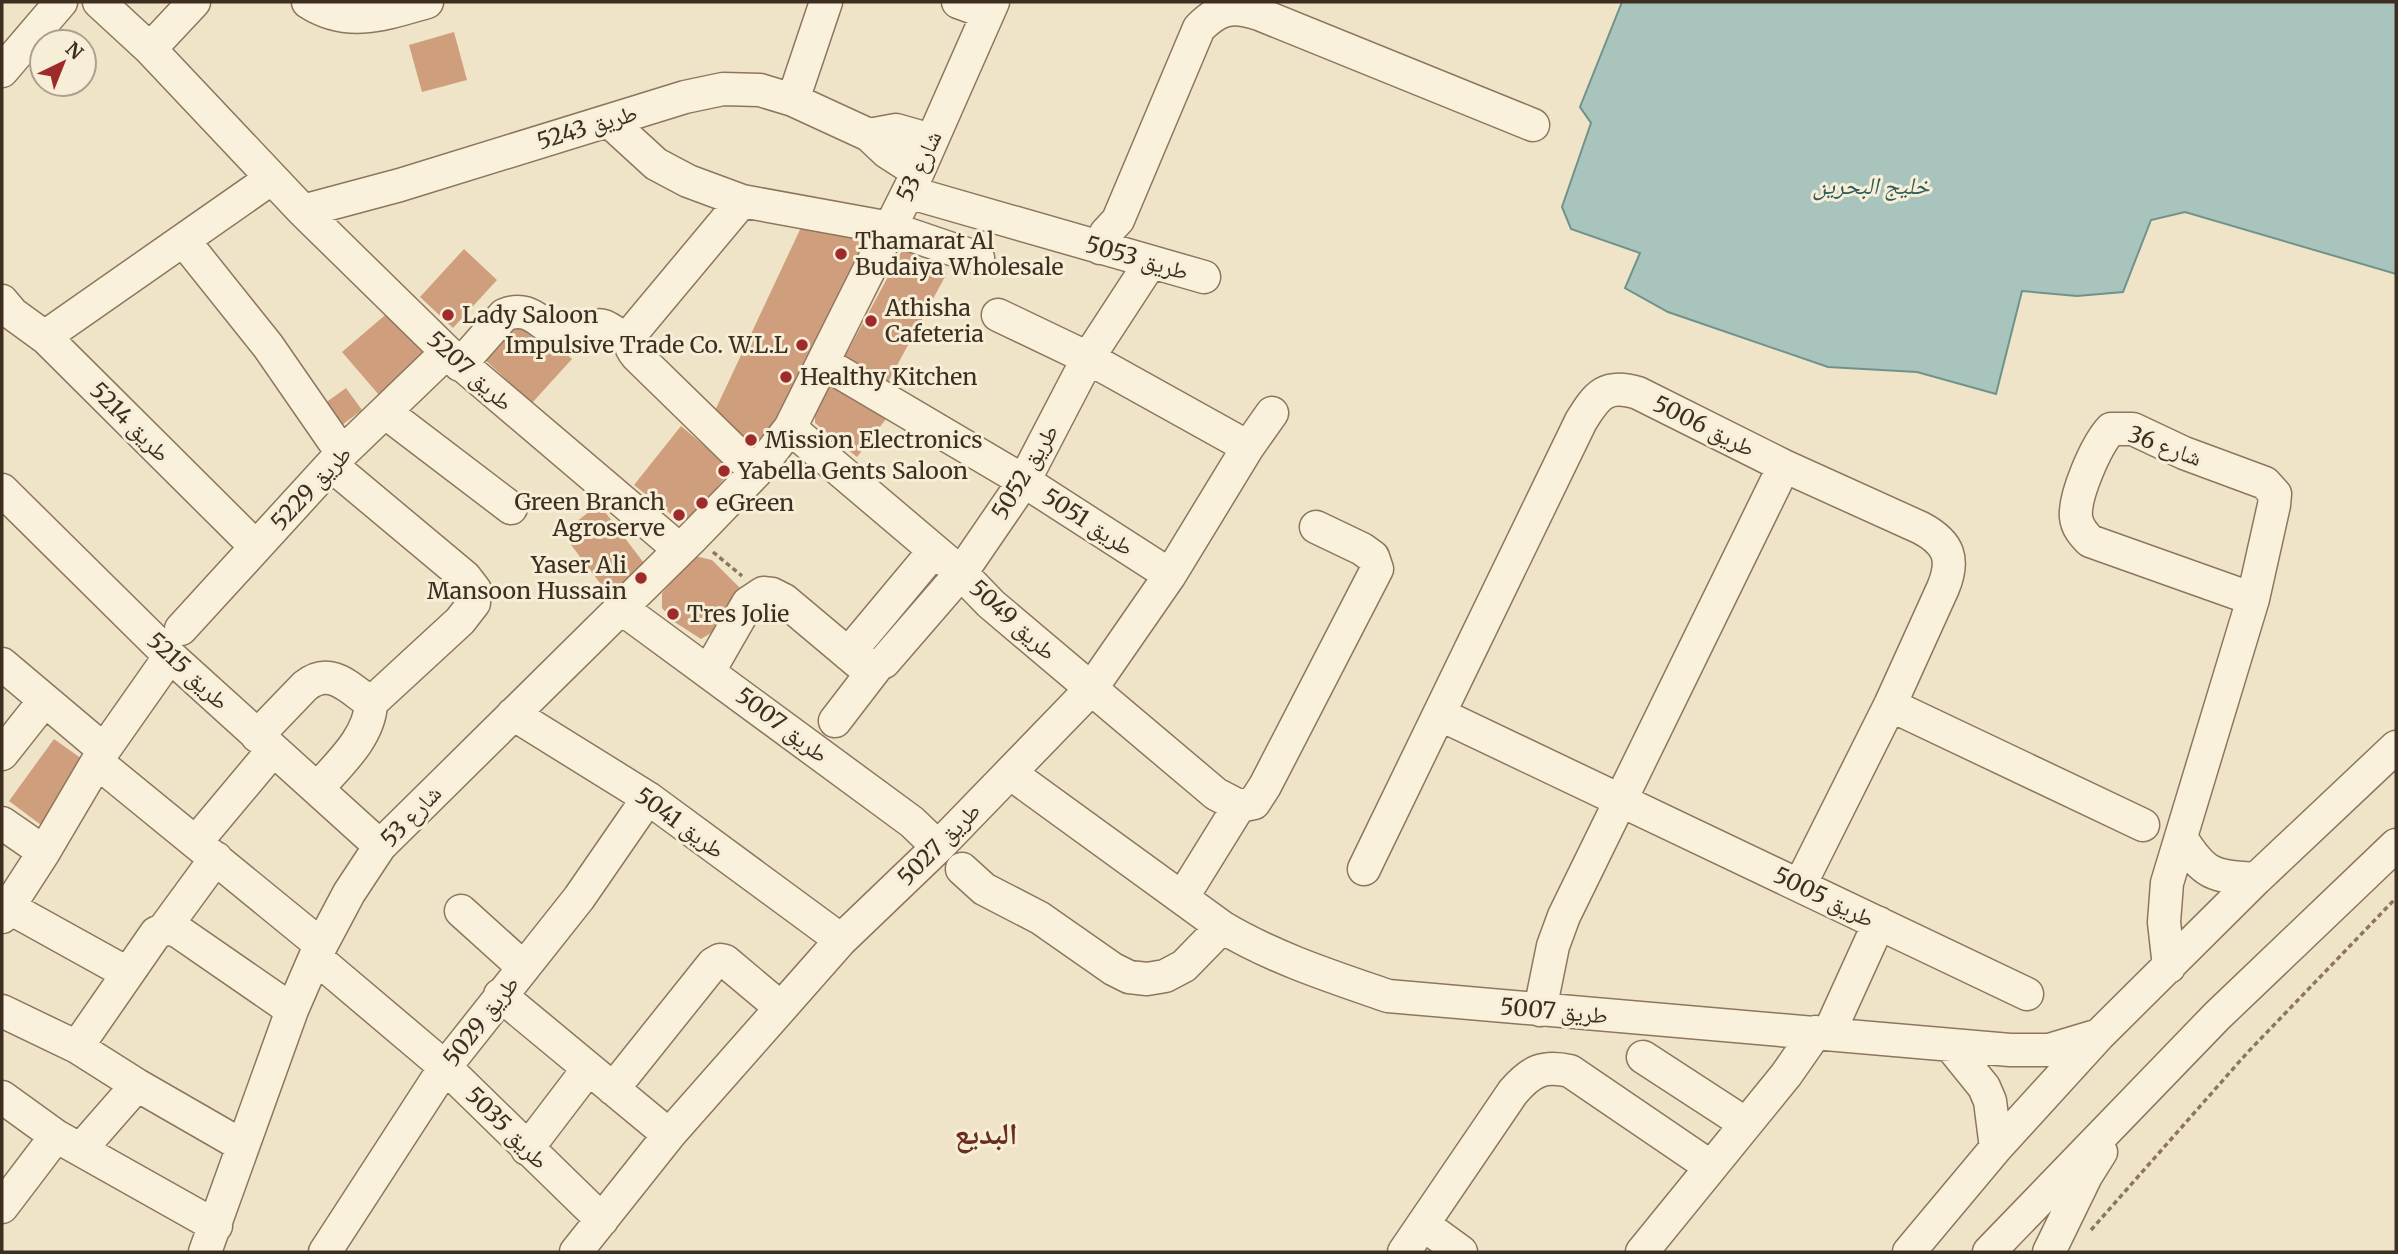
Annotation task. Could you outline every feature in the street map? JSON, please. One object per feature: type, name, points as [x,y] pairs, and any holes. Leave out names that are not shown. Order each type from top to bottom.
[{"type":"street","points":[[2,71],[61,2]]},
{"type":"street","name":"طريق 5207","points":[[99,2],[150,50],[303,211],[453,358],[687,543]]},
{"type":"street","points":[[150,50],[194,2]]},
{"type":"street","points":[[308,2],[318,9],[349,18],[378,16],[427,2]]},
{"type":"street","points":[[793,100],[826,2]]},
{"type":"street","points":[[958,2],[991,7]]},
{"type":"street","name":"شارع 53","points":[[210,1239],[292,1010],[318,951],[349,893],[380,846],[687,543],[756,472],[790,428],[913,182],[991,7]]},
{"type":"street","points":[[1110,242],[1199,28],[1211,16],[1226,10],[1243,9],[1533,125]]},
{"type":"street","name":"طريق 5243","points":[[303,211],[400,185],[684,97],[723,89],[760,90],[793,100],[869,135],[913,182]]},
{"type":"street","points":[[609,121],[664,169],[688,181],[742,201],[890,228],[978,258]]},
{"type":"street","name":"طريق 5243","points":[[869,135],[896,130],[931,140]]},
{"type":"street","points":[[46,338],[272,178]]},
{"type":"street","name":"طريق 5053","points":[[913,182],[1110,242],[1150,263],[1204,277]]},
{"type":"street","points":[[742,201],[636,328],[629,342],[630,348],[637,356],[756,472]]},
{"type":"street","points":[[184,241],[268,346],[337,459],[465,577],[475,590],[474,603],[460,621],[371,704],[371,718],[364,731],[317,789]]},
{"type":"street","name":"طريق 5052","points":[[835,720],[877,665],[884,662],[961,573],[1024,481],[1088,358],[1150,263]]},
{"type":"street","name":"طريق 5214","points":[[2,301],[13,314],[46,338],[255,547]]},
{"type":"street","name":"طريق 5229","points":[[127,972],[5,912],[175,642],[255,547],[337,459],[385,412],[504,315],[523,311],[566,335],[598,324],[605,325],[629,342]]},
{"type":"street","points":[[998,315],[1088,358],[1248,447]]},
{"type":"street","name":"طريق 5051","points":[[824,363],[1024,481],[1170,575]]},
{"type":"street","name":"طريق 5006","points":[[1364,869],[1581,421],[1592,402],[1605,391],[1622,388],[1638,393],[1784,466],[1937,537],[1948,552],[1950,571],[1890,705],[1800,885]]},
{"type":"street","points":[[385,412],[511,508]]},
{"type":"street","name":"طريق 5027","points":[[576,1252],[669,1135],[841,940],[938,846],[1091,689],[1170,575],[1248,447],[1272,413]]},
{"type":"street","name":"طريق 5049","points":[[790,428],[961,573],[991,604],[1091,689],[1216,794],[1239,806]]},
{"type":"street","name":"شارع 36","points":[[2169,967],[2164,922],[2167,883],[2253,599],[2275,494],[2265,483],[2183,453],[2133,429],[2111,429],[2103,437],[2085,474],[2076,516],[2080,530],[2090,541],[2253,599]]},
{"type":"street","points":[[1540,1010],[1558,930],[1784,466]]},
{"type":"street","name":"طريق 5215","points":[[2,490],[175,642],[265,743],[380,846]]},
{"type":"street","points":[[1182,898],[1239,806],[1254,803],[1265,786],[1377,569],[1373,557],[1362,549],[1316,527]]},
{"type":"street","points":[[848,654],[934,551]]},
{"type":"street","points":[[709,671],[748,603],[763,593],[784,600],[859,663],[877,665]]},
{"type":"street","name":"طريق 5007","points":[[621,608],[912,822],[938,846]]},
{"type":"street","name":"طريق 5035","points":[[2,664],[445,1067],[602,1220]]},
{"type":"street","points":[[164,929],[265,743],[305,686],[313,679],[333,677],[371,704]]},
{"type":"street","points":[[2,754],[44,701]]},
{"type":"street","points":[[1890,705],[2143,825]]},
{"type":"street","name":"طريق 5041","points":[[513,714],[648,798],[841,940]]},
{"type":"street","name":"طريق 5005","points":[[1439,714],[2027,994]]},
{"type":"street","points":[[1909,1252],[1996,1148],[2099,1035],[2256,879],[2396,747]]},
{"type":"street","name":"طريق 5007","points":[[1010,773],[1182,898],[1257,947],[1307,969],[1388,996],[2030,1051],[2049,1050],[2099,1035]]},
{"type":"street","name":"طريق 5029","points":[[327,1252],[445,1067],[579,898],[648,798]]},
{"type":"street","points":[[2,823],[44,852]]},
{"type":"street","points":[[2182,839],[2203,868],[2230,877],[2256,879]]},
{"type":"street","points":[[1989,1252],[2244,989],[2396,845]]},
{"type":"street","points":[[962,869],[984,890],[1040,918],[1113,969],[1129,977],[1147,979],[1165,976],[1184,966],[1222,926]]},
{"type":"street","points":[[461,911],[523,967]]},
{"type":"street","points":[[1642,1252],[1823,1032],[1879,923]]},
{"type":"street","points":[[77,1047],[127,972],[156,933],[164,929],[173,929],[182,934],[292,1010]]},
{"type":"street","points":[[613,1089],[713,964],[720,960],[725,961],[781,1009]]},
{"type":"street","points":[[500,995],[669,1135]]},
{"type":"street","points":[[2,1011],[77,1047],[243,1146]]},
{"type":"street","points":[[1950,1045],[1984,1087],[1990,1101],[1996,1148]]},
{"type":"street","points":[[1643,1057],[1746,1124]]},
{"type":"street","points":[[1404,1252],[1513,1092],[1524,1080],[1538,1071],[1554,1068],[1570,1071],[1711,1167]]},
{"type":"street","points":[[527,1149],[588,1069]]},
{"type":"street","points":[[2,1206],[69,1143],[138,1085]]},
{"type":"street","points":[[2,1097],[210,1239]]},
{"type":"street","points":[[2049,1252],[2086,1177],[2134,1100]]},
{"type":"street","points":[[1423,1225],[1461,1252]]},
{"type":"path","points":[[687,543],[763,593]]},
{"type":"path","points":[[2088,1232],[2247,1053],[2396,898]]},
{"type":"water","name":"خليج البحرين","points":[[1622,2],[2396,2],[2396,274],[2185,212],[2151,220],[2123,292],[2077,296],[2022,291],[1996,394],[1917,372],[1828,367],[1668,312],[1625,288],[1640,253],[1571,229],[1562,207],[1591,123],[1580,107]]},
{"type":"building","points":[[454,32],[467,80],[422,92],[409,45]]},
{"type":"building","points":[[805,219],[870,229],[775,420],[750,451],[712,417]]},
{"type":"building","points":[[464,249],[497,280],[453,328],[420,297]]},
{"type":"building","points":[[903,249],[947,273],[887,384],[843,360]]},
{"type":"building","points":[[391,310],[428,353],[379,395],[342,352]]},
{"type":"building","points":[[523,314],[572,359],[532,403],[483,358]]},
{"type":"building","points":[[835,377],[889,415],[857,457],[815,423],[815,405]]},
{"type":"building","points":[[346,388],[362,410],[338,428],[321,406]]},
{"type":"building","points":[[681,426],[732,469],[691,519],[677,519],[634,485]]},
{"type":"building","points":[[599,504],[647,567],[609,595],[562,533]]},
{"type":"building","points":[[695,556],[712,560],[744,592],[711,633],[701,639],[673,621],[662,608],[662,593]]},
{"type":"building","points":[[54,739],[92,766],[45,828],[9,801]]},
{"type":"place","name":"Thamarat Al Budaiya Wholesale","points":[[841,254]]},
{"type":"place","name":"Lady Saloon","points":[[448,315]]},
{"type":"place","name":"Athisha Cafeteria","points":[[871,321]]},
{"type":"place","name":"Impulsive Trade Co. W.L.L","points":[[802,345]]},
{"type":"place","name":"Healthy Kitchen","points":[[786,377]]},
{"type":"place","name":"Mission Electronics","points":[[751,440]]},
{"type":"place","name":"Yabella Gents Saloon","points":[[724,471]]},
{"type":"place","name":"eGreen","points":[[702,503]]},
{"type":"place","name":"Green Branch Agroserve","points":[[679,515]]},
{"type":"place","name":"Yaser Ali Mansoon Hussain","points":[[641,578]]},
{"type":"place","name":"Tres Jolie","points":[[673,614]]},
{"type":"district","name":"البديع","points":[[986,1134]]}]
